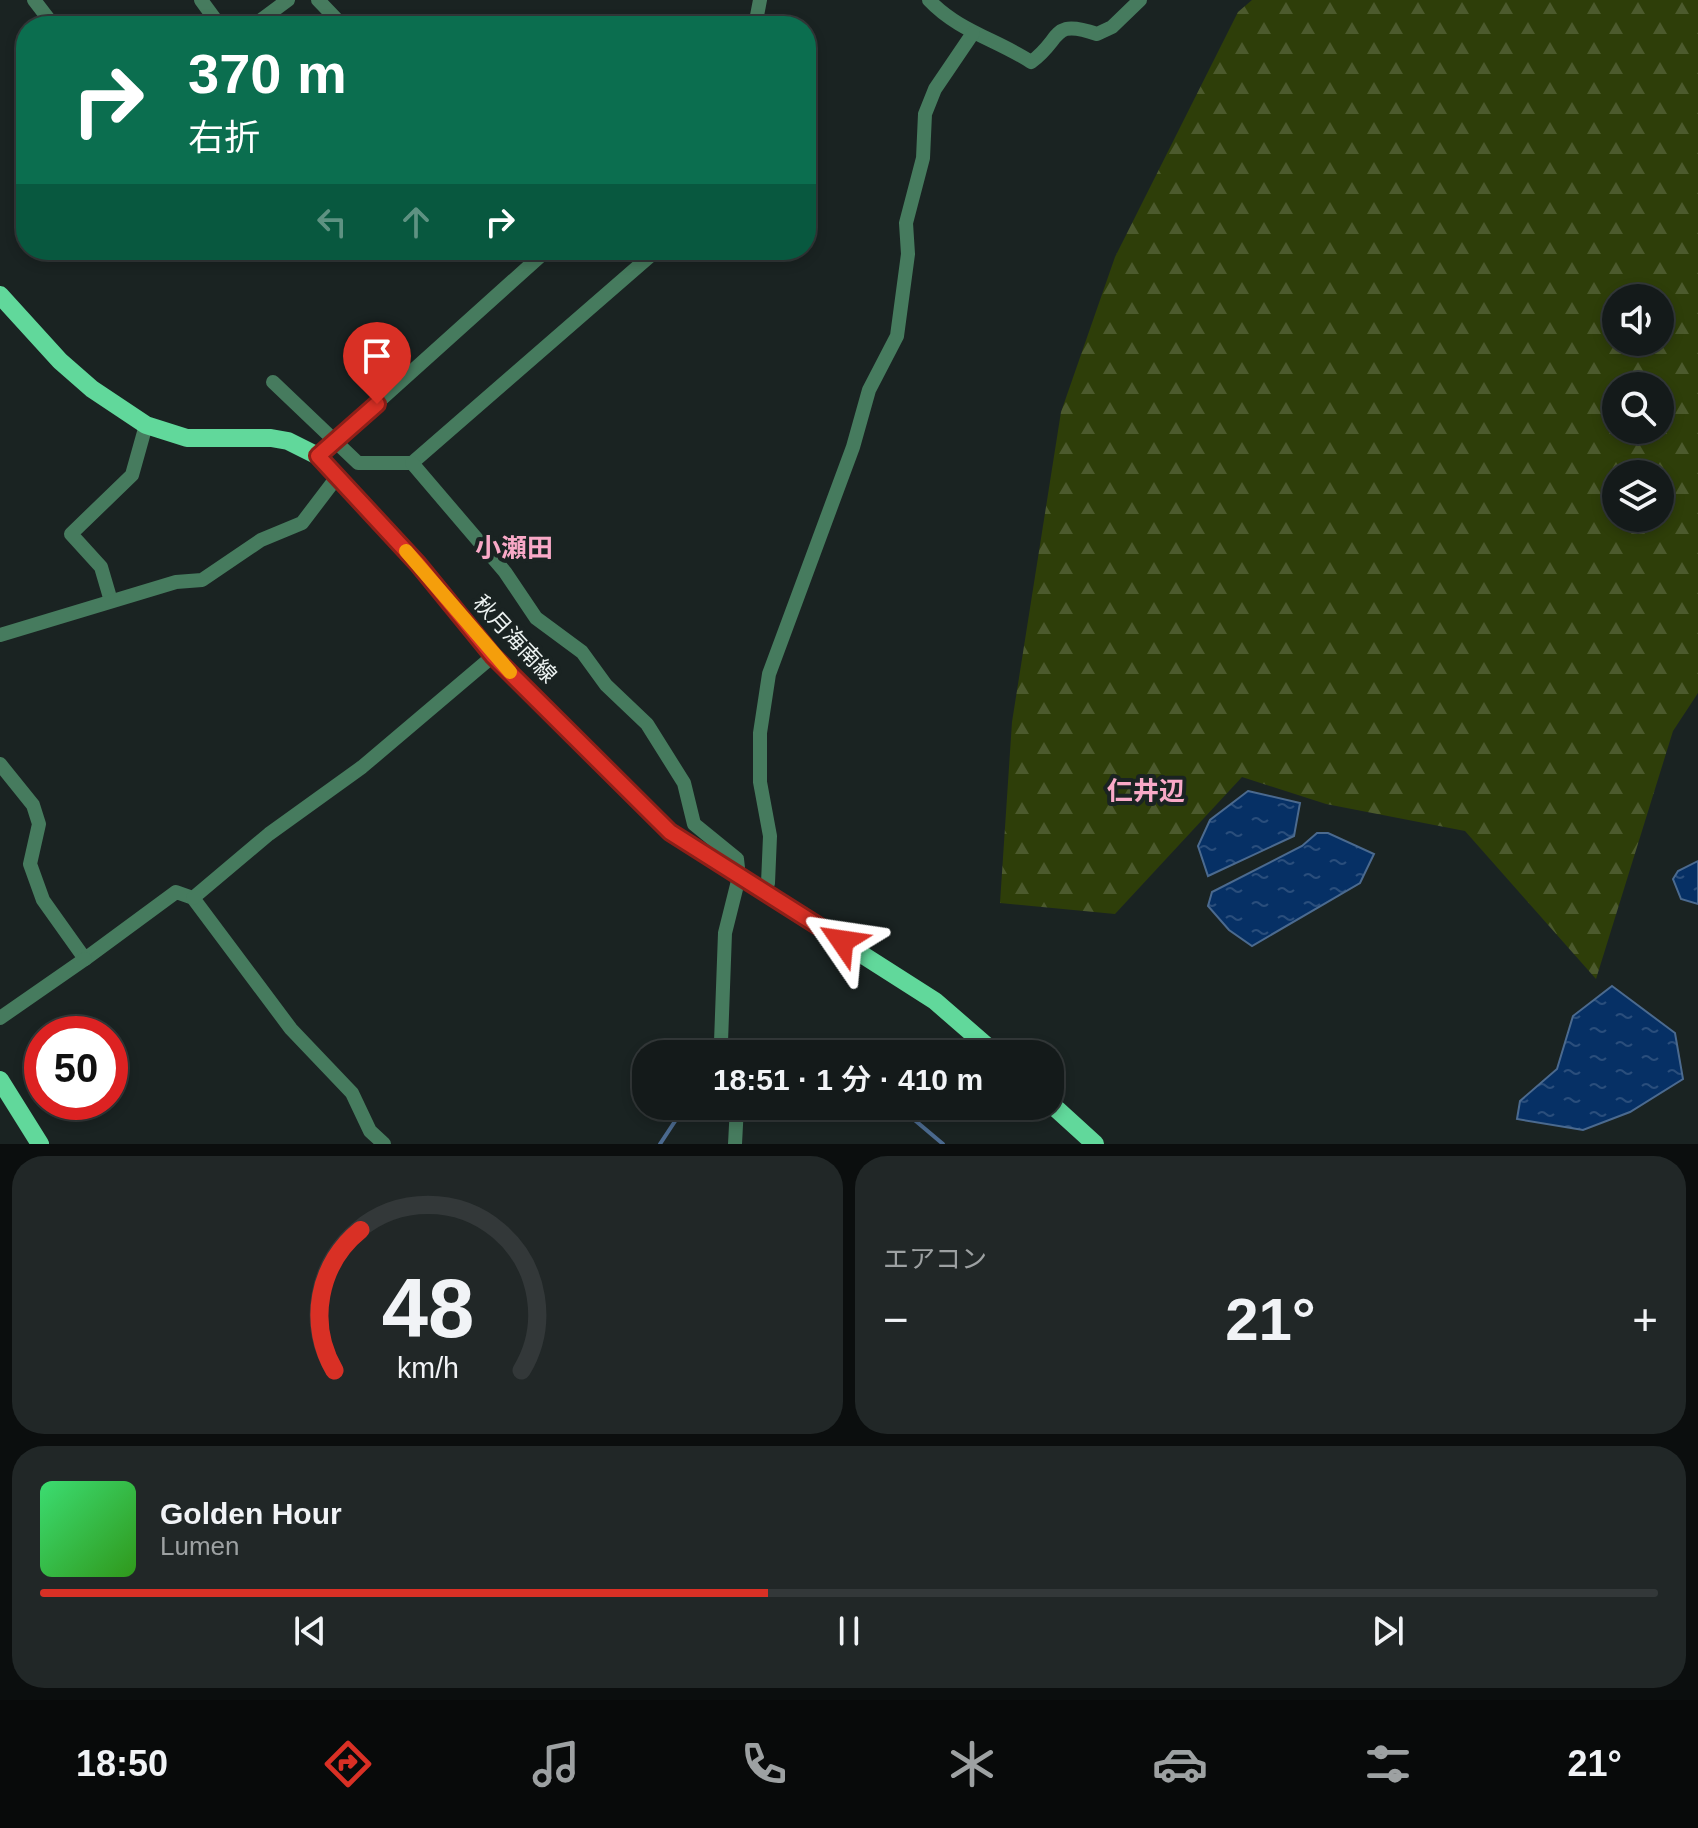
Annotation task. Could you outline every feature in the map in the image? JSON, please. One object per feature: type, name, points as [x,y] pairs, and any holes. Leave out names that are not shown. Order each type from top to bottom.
[{"type":"main road","name":"秋月海南線","points":[[0,297],[60,361],[92,389],[146,425],[187,438],[271,438],[288,441],[318,456],[418,564],[493,656],[670,832],[935,1001],[980,1040]]},
{"type":"main road","points":[[0,1080],[40,1144]]},
{"type":"main road","points":[[1064,1116],[1095,1144]]},
{"type":"street","points":[[34,0],[46,16]]},
{"type":"street","points":[[266,16],[288,0]]},
{"type":"street","points":[[318,0],[333,16]]},
{"type":"street","points":[[929,0],[941,13],[973,33],[996,45],[1006,45],[1031,62],[1064,28],[1072,26],[1097,34],[1112,27],[1140,0]]},
{"type":"street","points":[[764,893],[768,883],[770,836],[760,782],[760,733],[769,674],[853,447],[869,390],[897,336],[908,254],[906,223],[923,158],[925,114],[935,89],[973,33]]},
{"type":"street","points":[[318,456],[536,260]]},
{"type":"street","points":[[273,382],[358,463],[412,463],[645,260]]},
{"type":"street","points":[[111,601],[101,567],[71,534],[132,475],[146,425]]},
{"type":"street","points":[[412,463],[505,572],[536,618],[582,652],[606,685],[647,724],[684,783],[694,824],[703,835],[737,859],[739,877],[725,933],[721,1040]]},
{"type":"street","points":[[0,635],[176,582],[202,580],[261,540],[302,523],[337,477]]},
{"type":"street","points":[[193,898],[269,834],[362,767],[493,656]]},
{"type":"street","points":[[0,764],[33,805],[39,824],[30,864],[43,900],[85,959]]},
{"type":"street","points":[[0,1018],[176,892],[193,898],[291,1029],[352,1093],[370,1131],[384,1144]]},
{"type":"street","points":[[735,1144],[736,1120]]},
{"type":"green space","points":[[1252,0],[1698,0],[1698,693],[1673,731],[1596,979],[1465,831],[1326,804],[1242,777],[1115,914],[1000,903],[1012,722],[1061,412],[1115,257],[1238,12]]},
{"type":"water","points":[[1248,791],[1300,803],[1294,836],[1208,876],[1198,846],[1210,820]]},
{"type":"water","points":[[1317,833],[1328,833],[1374,854],[1360,883],[1252,946],[1229,930],[1208,906],[1212,892],[1302,846]]},
{"type":"water","points":[[1698,861],[1698,904],[1681,899],[1673,879],[1678,871]]},
{"type":"water","points":[[1612,986],[1675,1033],[1683,1079],[1630,1112],[1583,1130],[1517,1119],[1520,1101],[1557,1069],[1573,1016]]},
{"type":"waterway","points":[[660,1144],[676,1120]]},
{"type":"waterway","points":[[915,1120],[943,1144]]},
{"type":"slow traffic","points":[[406,551],[493,656],[510,672]]},
{"type":"district","name":"小瀬田","points":[[514,548]]},
{"type":"district","name":"仁井辺","points":[[1146,791]]},
{"type":"route","points":[[377,404],[318,456],[418,564],[493,656],[670,832],[842,941]]}]
